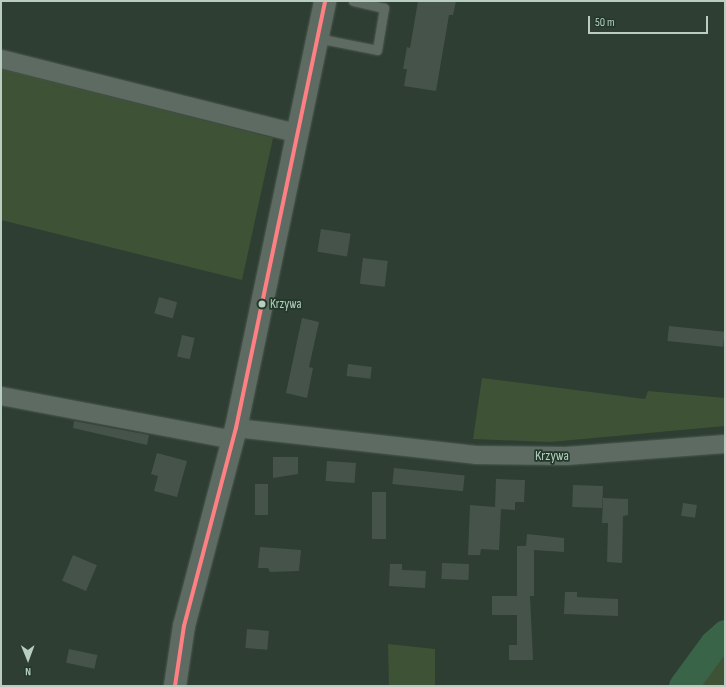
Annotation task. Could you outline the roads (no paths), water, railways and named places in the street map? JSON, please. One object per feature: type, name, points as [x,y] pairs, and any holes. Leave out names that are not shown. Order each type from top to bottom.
[{"type":"street","points":[[175,686],[184,626],[235,434],[296,133],[325,1]]},
{"type":"street","points":[[1,59],[296,133]]},
{"type":"street","name":"Krzywa","points":[[1,396],[235,434],[475,455],[566,456],[725,444]]},
{"type":"lane","points":[[317,38],[378,50],[384,8],[353,1]]},
{"type":"waterway","points":[[683,686],[714,644],[725,634]]},
{"type":"place","name":"Krzywa","points":[[262,304]]}]
